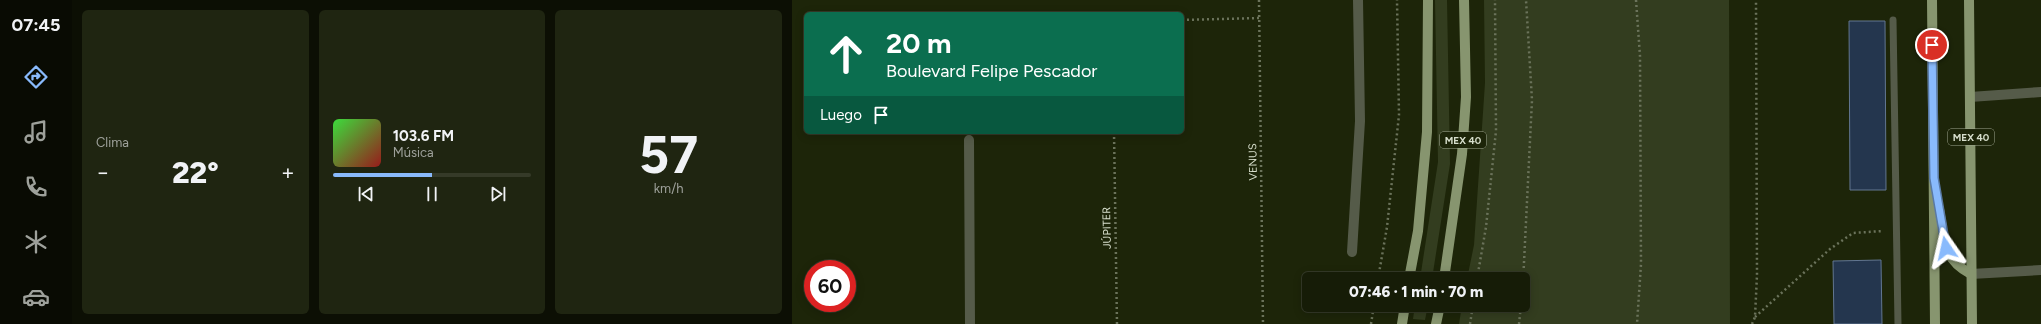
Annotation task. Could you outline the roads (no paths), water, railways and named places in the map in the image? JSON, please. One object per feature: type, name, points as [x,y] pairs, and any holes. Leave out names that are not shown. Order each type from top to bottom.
[{"type":"main road","points":[[1411,272],[1418,230],[1427,140],[1428,0]]},
{"type":"main road","name":"MEX 40","points":[[1445,272],[1462,154],[1466,97],[1464,0]]},
{"type":"main road","name":"MEX 40","points":[[1932,0],[1935,324]]},
{"type":"main road","name":"MEX 40","points":[[1969,0],[1972,324]]},
{"type":"main road","points":[[1934,178],[1946,248],[1952,261],[1959,268],[1972,274]]},
{"type":"main road","points":[[1402,324],[1404,312]]},
{"type":"main road","points":[[1436,324],[1439,312]]},
{"type":"street","points":[[1352,252],[1360,121],[1358,0]]},
{"type":"street","points":[[1970,97],[2041,92]]},
{"type":"street","points":[[969,140],[970,324]]},
{"type":"street","points":[[1972,274],[2041,270]]},
{"type":"lane","points":[[1893,20],[1898,324]]}]
